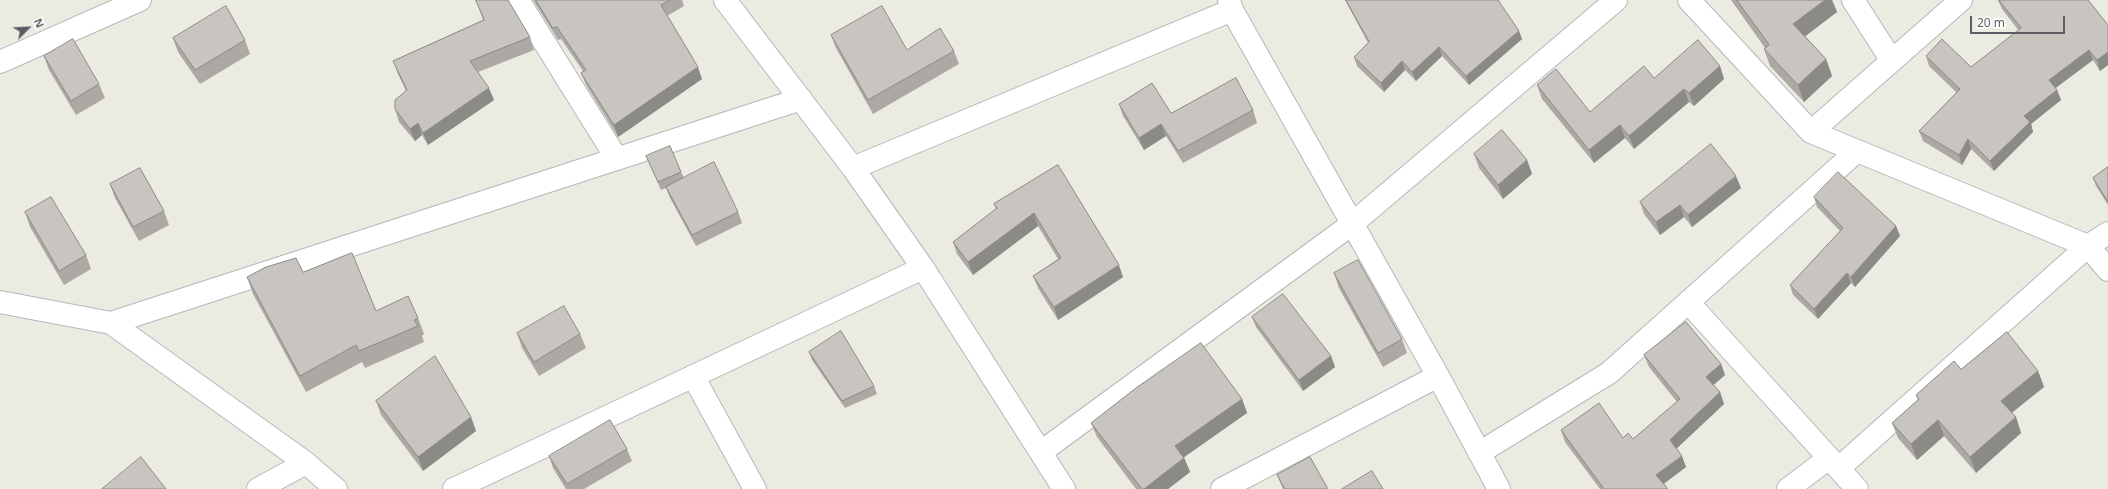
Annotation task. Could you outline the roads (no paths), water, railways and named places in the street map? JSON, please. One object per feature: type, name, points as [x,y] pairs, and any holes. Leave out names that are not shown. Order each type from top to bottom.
[{"type":"street","points":[[2,58],[140,0]]},
{"type":"street","points":[[518,0],[616,159]]},
{"type":"street","points":[[725,0],[853,168],[923,268],[1064,489]]},
{"type":"street","points":[[1040,452],[1352,224],[1616,0]]},
{"type":"street","points":[[1689,0],[1811,132],[2088,246],[2108,270]]},
{"type":"street","points":[[1853,0],[1892,61]]},
{"type":"street","points":[[1811,132],[1961,0]]},
{"type":"street","points":[[853,168],[1230,5],[1438,376],[1499,489]]},
{"type":"street","points":[[111,323],[801,99]]},
{"type":"street","points":[[1479,453],[1609,373],[1857,151]]},
{"type":"street","points":[[1788,489],[1834,463],[2088,246],[2108,233]]},
{"type":"street","points":[[454,489],[923,268]]},
{"type":"street","points":[[0,302],[111,323],[306,463],[336,489]]},
{"type":"street","points":[[1688,302],[1857,489]]},
{"type":"street","points":[[693,376],[755,489]]},
{"type":"street","points":[[1222,489],[1438,376]]},
{"type":"street","points":[[258,489],[306,463]]}]
